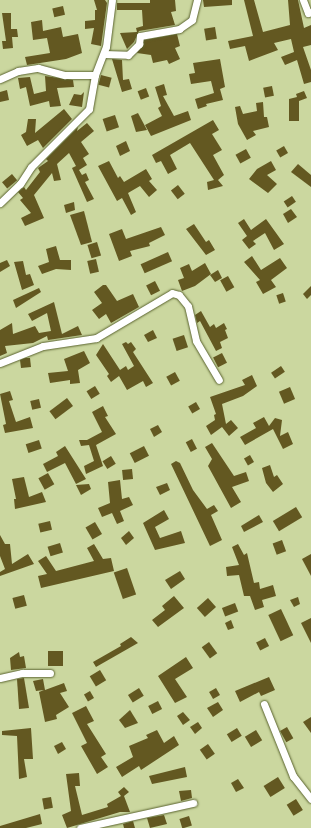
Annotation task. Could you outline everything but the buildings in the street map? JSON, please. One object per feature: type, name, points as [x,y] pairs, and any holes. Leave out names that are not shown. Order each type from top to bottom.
[{"type":"street","points":[[0,203],[20,184],[31,167],[89,109],[95,75],[104,54],[112,0]]},
{"type":"street","points":[[104,54],[128,55],[139,44],[140,36],[179,29],[192,20],[197,0]]},
{"type":"street","points":[[303,0],[308,12],[311,12]]},
{"type":"street","points":[[0,79],[18,71],[38,68],[65,75],[95,75]]},
{"type":"street","points":[[0,363],[43,346],[96,338],[172,294],[180,295],[188,306],[196,341],[219,380]]},
{"type":"street","points":[[0,678],[22,673],[50,673]]},
{"type":"street","points":[[264,704],[293,776],[311,799]]},
{"type":"street","points":[[80,828],[193,803]]}]
